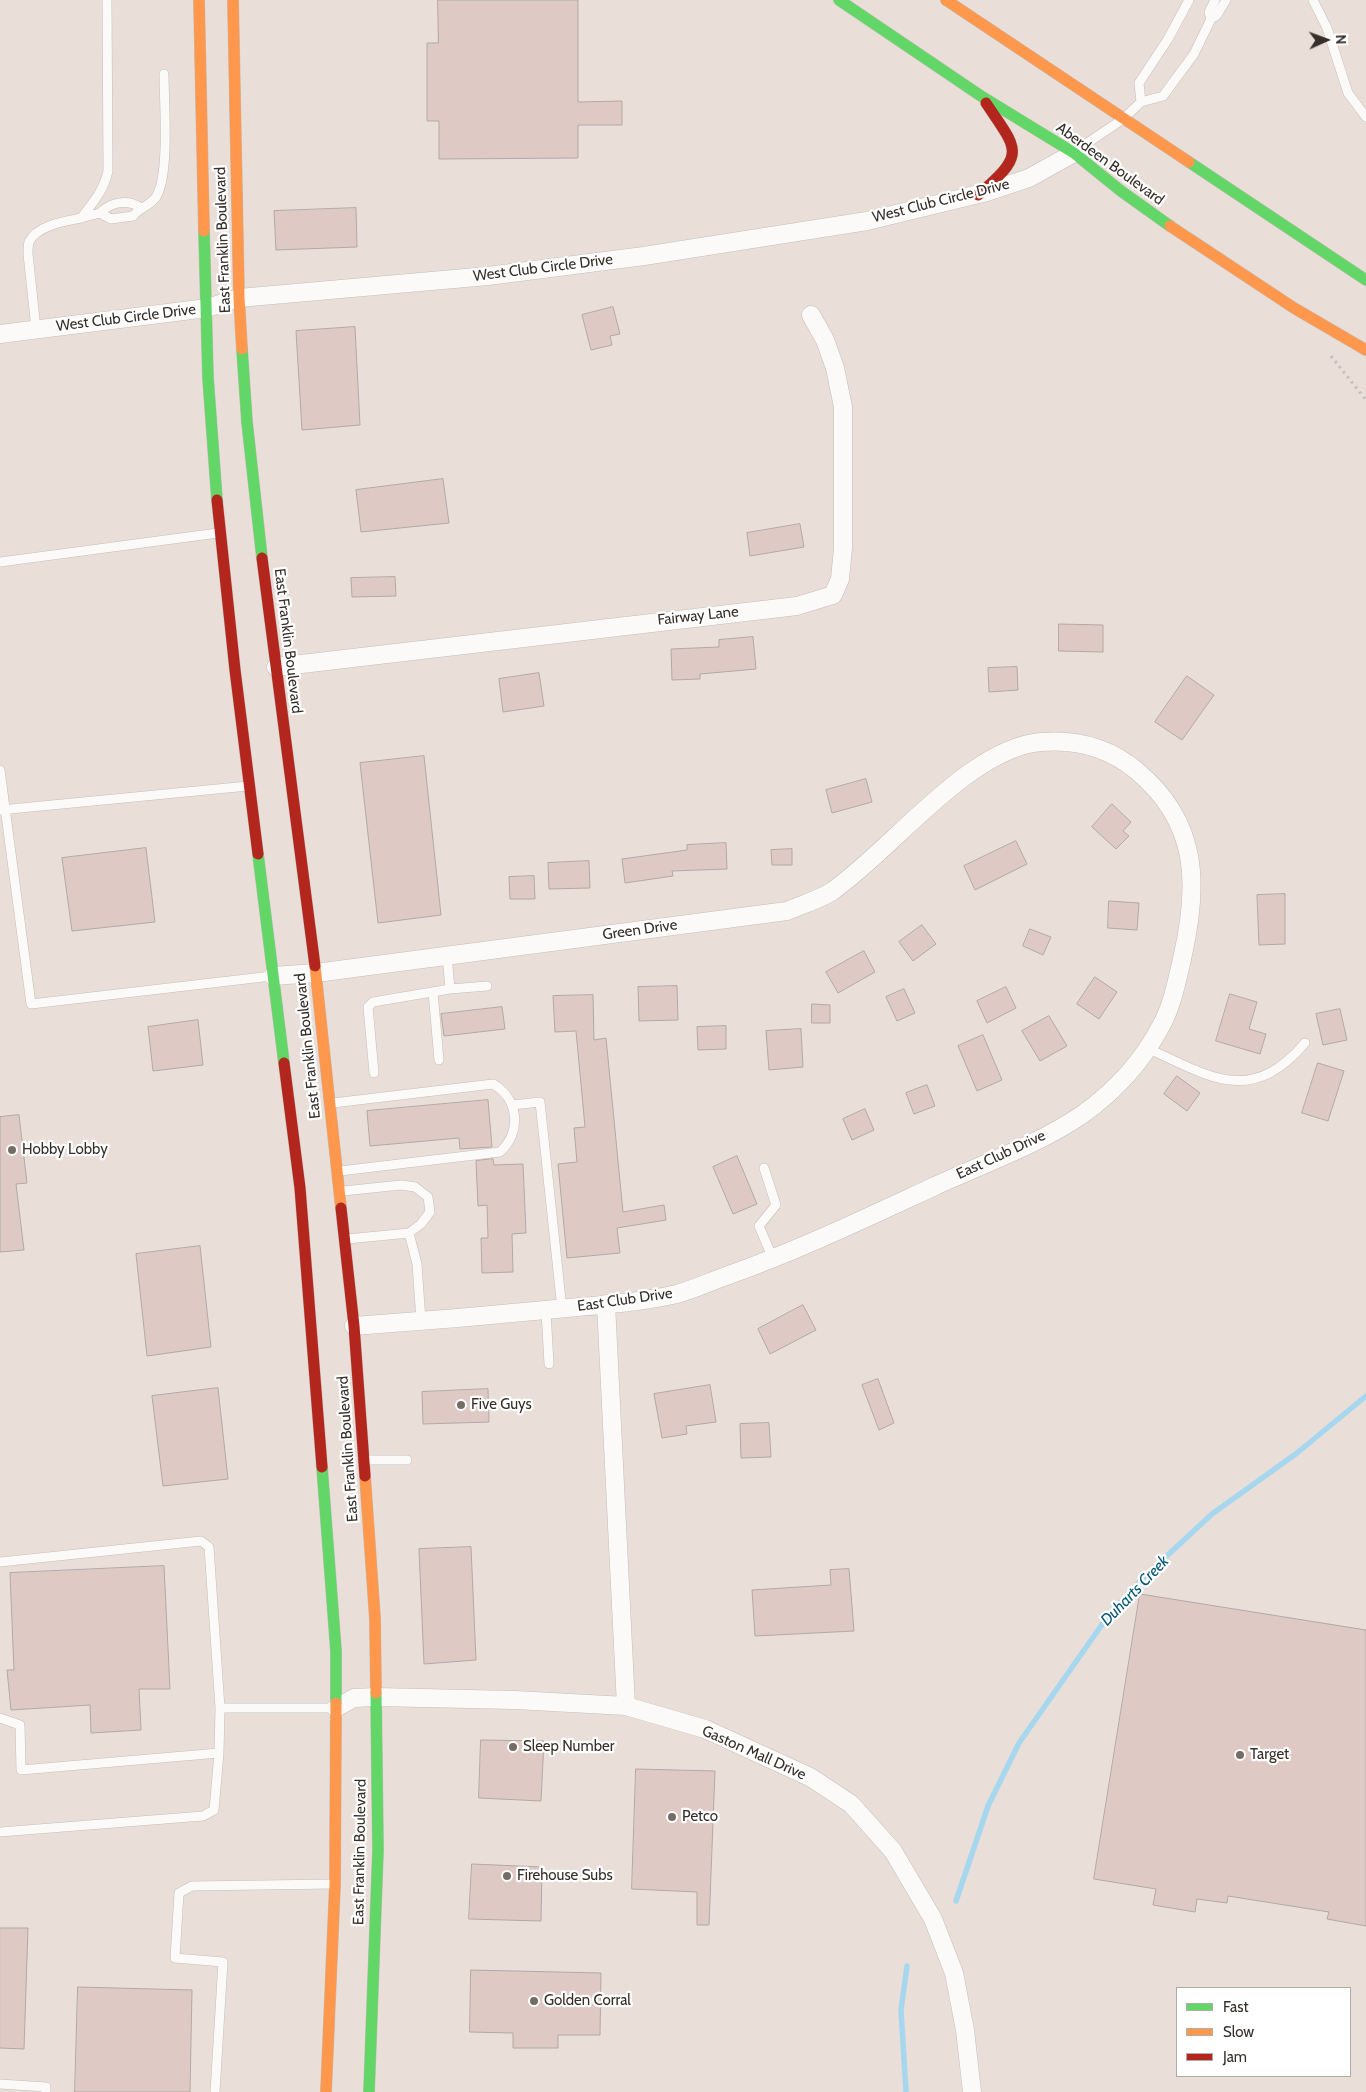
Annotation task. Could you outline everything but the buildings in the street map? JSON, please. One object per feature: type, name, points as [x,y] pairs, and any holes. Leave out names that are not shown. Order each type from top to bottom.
[{"type":"main road","name":"East Franklin Boulevard","points":[[199,0],[208,378],[220,532],[249,786],[300,1188],[336,1651],[335,1884],[326,2092]]},
{"type":"main road","name":"East Franklin Boulevard","points":[[232,0],[238,298],[247,422],[276,667],[316,973],[354,1326],[375,1619],[378,1850],[369,2092]]},
{"type":"main road","name":"Aberdeen Boulevard","points":[[838,0],[981,96],[1074,153],[1121,191],[1216,258],[1294,308],[1366,350]]},
{"type":"main road","points":[[946,0],[1366,280]]},
{"type":"main road","points":[[978,195],[1005,172],[1011,160],[1012,146],[1010,136],[981,96]]},
{"type":"street","name":"West Club Circle Drive","points":[[0,334],[207,308],[238,298],[488,276],[644,256],[867,221],[978,195],[1029,178],[1074,153]]},
{"type":"street","name":"Fairway Lane","points":[[276,667],[797,606],[833,595],[840,579],[843,548],[843,407],[835,368],[825,340],[811,315]]},
{"type":"street","name":"East Club Drive","points":[[354,1326],[554,1310],[677,1294],[773,1259],[1024,1146],[1078,1117],[1112,1092],[1147,1048],[1162,1024],[1177,985],[1192,901],[1191,859],[1177,819],[1152,784],[1120,757],[1080,742],[1038,742],[998,755],[963,778]]},
{"type":"street","name":"Green Drive","points":[[273,976],[316,973],[787,911],[828,894],[963,778]]},
{"type":"street","points":[[606,1304],[626,1706]]},
{"type":"street","name":"Gaston Mall Drive","points":[[336,1708],[354,1698],[515,1700],[626,1706],[705,1730],[810,1776],[851,1804],[893,1851],[933,1918],[954,1973],[966,2030],[972,2092]]},
{"type":"lane","points":[[81,218],[98,197],[106,183],[108,171],[107,0]]},
{"type":"lane","points":[[1184,11],[1185,0]]},
{"type":"lane","points":[[1141,102],[1139,83],[1189,0]]},
{"type":"lane","points":[[1074,153],[1123,119],[1141,102],[1163,96],[1194,54],[1210,19],[1209,12],[1215,0]]},
{"type":"lane","points":[[1210,19],[1217,15],[1226,0]]},
{"type":"lane","points":[[1313,0],[1327,28],[1348,93],[1366,116]]},
{"type":"lane","points":[[36,330],[28,254],[29,242],[36,234],[58,223],[100,213],[108,205],[131,202],[140,207],[148,206],[156,197],[163,172],[164,74]]},
{"type":"lane","points":[[100,213],[110,219],[133,216],[140,207]]},
{"type":"lane","points":[[0,562],[220,532]]},
{"type":"lane","points":[[0,770],[3,810],[32,1004],[273,976]]},
{"type":"lane","points":[[3,810],[249,786]]},
{"type":"lane","points":[[448,955],[450,989]]},
{"type":"lane","points":[[374,1073],[368,1007],[373,1002],[450,989],[488,986]]},
{"type":"lane","points":[[433,992],[439,1060]]},
{"type":"lane","points":[[1147,1048],[1203,1074],[1221,1079],[1247,1081],[1268,1075],[1288,1062],[1305,1043]]},
{"type":"lane","points":[[330,1103],[493,1084],[506,1091],[513,1105],[514,1128],[509,1144],[500,1152],[337,1172]]},
{"type":"lane","points":[[513,1105],[540,1102],[554,1310],[549,1364]]},
{"type":"lane","points":[[764,1168],[776,1205],[759,1226],[773,1259]]},
{"type":"lane","points":[[339,1192],[401,1185],[415,1187],[428,1197],[430,1212],[421,1224],[409,1233],[344,1239]]},
{"type":"lane","points":[[409,1233],[417,1264],[421,1321]]},
{"type":"lane","points":[[364,1460],[407,1460]]},
{"type":"lane","points":[[0,1562],[201,1541],[209,1547],[220,1708],[219,1753],[214,1810],[203,1816],[0,1832]]},
{"type":"lane","points":[[220,1708],[336,1708]]},
{"type":"lane","points":[[0,1718],[20,1724],[22,1770],[219,1753]]},
{"type":"lane","points":[[215,2092],[223,1962],[175,1958],[179,1893],[192,1886],[335,1884]]},
{"type":"lane","points":[[0,2084],[46,2087],[46,2092]]},
{"type":"waterway","name":"Duharts Creek","points":[[956,1901],[988,1806],[1019,1743],[1108,1616],[1143,1578],[1212,1514],[1297,1453],[1366,1396]]},
{"type":"waterway","name":"Duharts Creek","points":[[906,2092],[901,2010],[907,1966]]},
{"type":"traffic: fast","points":[[839,0],[981,96],[1074,153],[1121,191],[1170,226]]},
{"type":"traffic: fast","points":[[1189,162],[1366,280]]},
{"type":"traffic: fast","points":[[204,231],[208,378],[217,500]]},
{"type":"traffic: fast","points":[[242,349],[247,422],[262,558]]},
{"type":"traffic: fast","points":[[258,854],[284,1063]]},
{"type":"traffic: fast","points":[[322,1467],[336,1651],[336,1703]]},
{"type":"traffic: fast","points":[[369,2092],[378,1850],[376,1693]]},
{"type":"traffic: slow","points":[[199,0],[204,231]]},
{"type":"traffic: slow","points":[[233,0],[239,298],[242,349]]},
{"type":"traffic: slow","points":[[946,0],[1189,162]]},
{"type":"traffic: slow","points":[[1170,226],[1294,308],[1366,350]]},
{"type":"traffic: slow","points":[[315,966],[341,1208]]},
{"type":"traffic: slow","points":[[365,1476],[375,1619],[376,1693]]},
{"type":"traffic: slow","points":[[326,2092],[335,1884],[336,1703]]},
{"type":"traffic: jam","points":[[978,195],[1004,170],[1011,160],[1012,151],[1005,132],[986,103]]},
{"type":"traffic: jam","points":[[217,500],[235,670],[258,854]]},
{"type":"traffic: jam","points":[[262,558],[315,966]]},
{"type":"traffic: jam","points":[[284,1063],[300,1188],[322,1467]]},
{"type":"traffic: jam","points":[[341,1208],[354,1326],[365,1476]]},
{"type":"place","name":"Hobby Lobby","points":[[12,1150]]},
{"type":"place","name":"Five Guys","points":[[461,1405]]},
{"type":"place","name":"Sleep Number","points":[[513,1747]]},
{"type":"place","name":"Target","points":[[1240,1755]]},
{"type":"place","name":"Petco","points":[[672,1817]]},
{"type":"place","name":"Firehouse Subs","points":[[507,1876]]},
{"type":"place","name":"Golden Corral","points":[[534,2001]]}]
